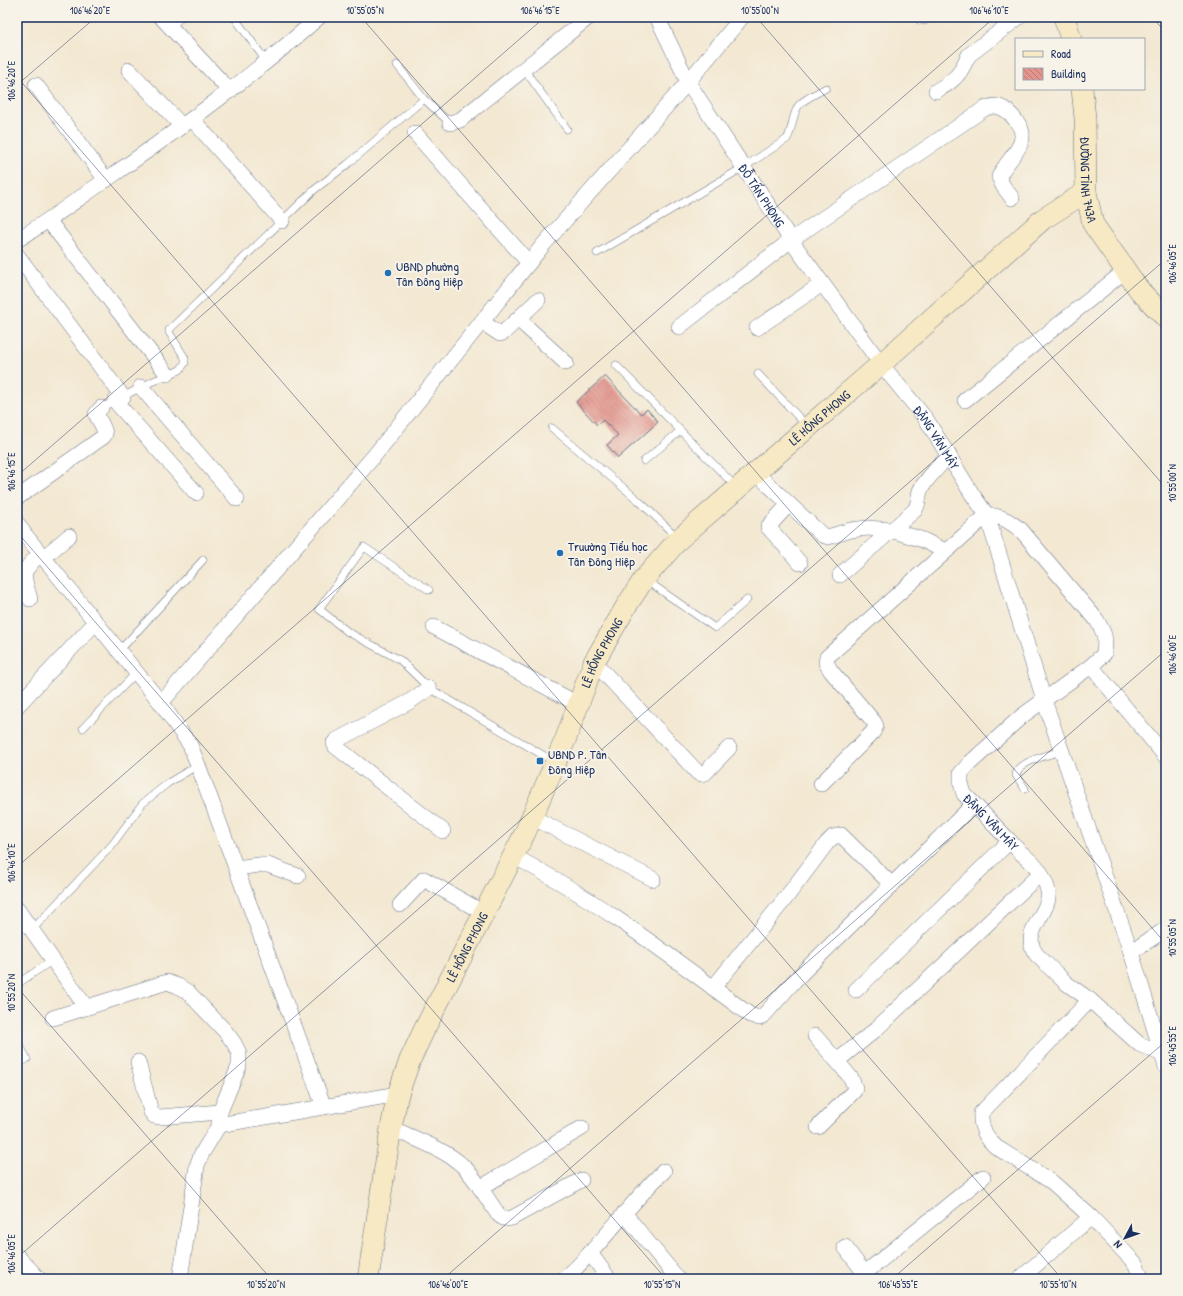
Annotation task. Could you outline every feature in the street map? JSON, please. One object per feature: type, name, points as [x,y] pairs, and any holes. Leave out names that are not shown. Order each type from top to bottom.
[{"type":"main road","name":"ĐƯỜNG TỈNH 743A","points":[[1082,90],[1085,118],[1086,192],[1093,224],[1140,291],[1166,318]]},
{"type":"main road","name":"LÊ HỒNG PHONG","points":[[368,1279],[391,1128],[398,1094],[410,1060],[532,817],[594,662],[644,579],[679,539],[881,364],[1043,219],[1086,192]]},
{"type":"street","points":[[17,240],[106,180],[230,91],[318,17]]},
{"type":"street","points":[[450,123],[460,120],[589,17]]},
{"type":"street","name":"ĐỖ TẤN PHONG","points":[[657,17],[688,82],[791,240],[881,364]]},
{"type":"street","points":[[161,704],[374,456],[544,244],[688,82],[742,17]]},
{"type":"street","points":[[936,91],[954,80],[962,69],[964,62],[969,55],[1020,17]]},
{"type":"street","points":[[171,20],[230,91]]},
{"type":"street","points":[[129,70],[187,122],[282,221]]},
{"type":"street","points":[[36,85],[106,180]]},
{"type":"street","points":[[679,327],[791,240],[990,106],[1001,106],[1013,116],[1021,129],[1023,138],[1020,147],[1001,170],[999,177],[1003,186],[1012,198]]},
{"type":"street","points":[[414,133],[529,263]]},
{"type":"street","points":[[48,220],[167,374]]},
{"type":"street","points":[[17,255],[119,399],[196,493]]},
{"type":"street","points":[[965,400],[1125,271]]},
{"type":"street","points":[[757,328],[822,284]]},
{"type":"street","points":[[482,322],[500,334],[504,333],[538,300]]},
{"type":"street","points":[[518,319],[566,363]]},
{"type":"street","name":"ĐẶNG VĂN MÂY","points":[[881,364],[926,419],[972,494],[987,514],[1044,700],[1131,952],[1165,1058]]},
{"type":"street","points":[[141,387],[237,499]]},
{"type":"street","points":[[17,498],[103,437],[105,434],[104,428],[96,414],[101,408]]},
{"type":"street","points":[[840,575],[915,510],[918,506],[920,491],[949,455]]},
{"type":"street","points":[[756,473],[822,535],[828,537],[851,530],[867,528],[891,530],[917,538],[945,551]]},
{"type":"street","points":[[789,504],[768,527],[800,563]]},
{"type":"street","points":[[821,784],[873,732],[876,726],[831,671],[826,663],[827,657],[987,514]]},
{"type":"street","name":"ĐẶNG VĂN MÂY","points":[[987,514],[1008,520],[1021,530],[1096,618],[1104,633],[1106,642],[1104,654],[1016,721],[970,763],[961,773],[961,783],[964,794],[1041,873],[1048,891],[1048,897],[1047,903],[1032,931],[1032,949],[1066,983],[1090,1000],[1139,1044],[1165,1058]]},
{"type":"street","points":[[17,523],[21,541],[42,556],[161,704],[190,745],[324,1107]]},
{"type":"street","points":[[30,599],[24,577],[25,570],[69,536]]},
{"type":"street","points":[[17,706],[96,622]]},
{"type":"street","points":[[434,627],[578,704]]},
{"type":"street","points":[[594,662],[698,773],[705,773],[728,748]]},
{"type":"street","points":[[1090,666],[1166,757]]},
{"type":"street","points":[[429,688],[409,702],[334,743],[335,746],[443,831]]},
{"type":"street","points":[[513,856],[538,869],[634,930],[750,1015],[759,1018],[765,1014],[796,980],[974,804]]},
{"type":"street","points":[[532,817],[652,879]]},
{"type":"street","points":[[713,988],[833,837],[841,835],[892,885]]},
{"type":"street","points":[[856,990],[1010,841]]},
{"type":"street","points":[[236,868],[268,865],[298,876]]},
{"type":"street","points":[[837,1061],[874,1031],[1041,873]]},
{"type":"street","points":[[400,905],[424,879],[484,913]]},
{"type":"street","points":[[17,909],[86,1007]]},
{"type":"street","points":[[1131,952],[1166,929]]},
{"type":"street","points":[[52,1018],[167,982],[188,992],[225,1031],[239,1053],[239,1066],[219,1118],[197,1166],[180,1279]]},
{"type":"street","points":[[1090,1000],[981,1113],[980,1122],[992,1143],[996,1147],[1052,1182],[1091,1217],[1135,1264],[1142,1279]]},
{"type":"street","points":[[815,1036],[851,1078],[855,1088],[854,1091],[818,1127]]},
{"type":"street","points":[[138,1062],[151,1112],[154,1116],[160,1117],[219,1118],[324,1107],[398,1094]]},
{"type":"street","points":[[391,1128],[442,1152],[462,1166],[498,1214],[506,1219],[512,1218],[581,1180]]},
{"type":"street","points":[[480,1188],[582,1128]]},
{"type":"street","points":[[564,1279],[590,1253],[624,1213],[664,1171]]},
{"type":"street","points":[[845,1247],[866,1276],[983,1177]]},
{"type":"street","points":[[624,1213],[678,1279]]},
{"type":"street","points":[[1022,1277],[1091,1217]]},
{"type":"street","points":[[590,1253],[609,1279]]},
{"type":"street","points":[[17,1256],[39,1279]]},
{"type":"lane","points":[[234,17],[266,61]]},
{"type":"lane","points":[[397,65],[424,99],[450,123]]},
{"type":"lane","points":[[524,69],[567,129]]},
{"type":"lane","points":[[596,253],[744,167],[787,139],[791,132],[799,105],[826,88]]},
{"type":"lane","points":[[101,408],[167,374],[180,370],[185,363],[185,358],[169,330],[314,190],[348,164],[424,99]]},
{"type":"lane","points":[[616,365],[738,488]]},
{"type":"lane","points":[[758,374],[808,428]]},
{"type":"lane","points":[[552,428],[638,500],[679,539]]},
{"type":"lane","points":[[644,461],[680,431]]},
{"type":"lane","points":[[429,590],[364,547],[319,609],[348,632],[400,660],[429,688],[555,762]]},
{"type":"lane","points":[[119,651],[203,560]]},
{"type":"lane","points":[[644,579],[715,628],[747,600]]},
{"type":"lane","points":[[83,728],[136,673]]},
{"type":"lane","points":[[1026,789],[1016,776],[1019,768],[1030,761],[1061,751]]},
{"type":"lane","points":[[32,930],[112,845],[142,804],[168,783],[198,765]]},
{"type":"lane","points":[[17,984],[53,960]]},
{"type":"lane","points":[[17,1040],[27,1059],[17,1064]]},
{"type":"building","points":[[605,376],[641,414],[647,409],[658,422],[618,458],[607,445],[618,435],[603,420],[597,425],[576,402]]},
{"type":"place","name":"UBND phường Tân Đông Hiệp","points":[[388,273]]},
{"type":"place","name":"Truường Tiểu học Tân Đông Hiệp","points":[[560,553]]},
{"type":"place","name":"UBND P. Tân Đông Hiệp","points":[[540,761]]}]
